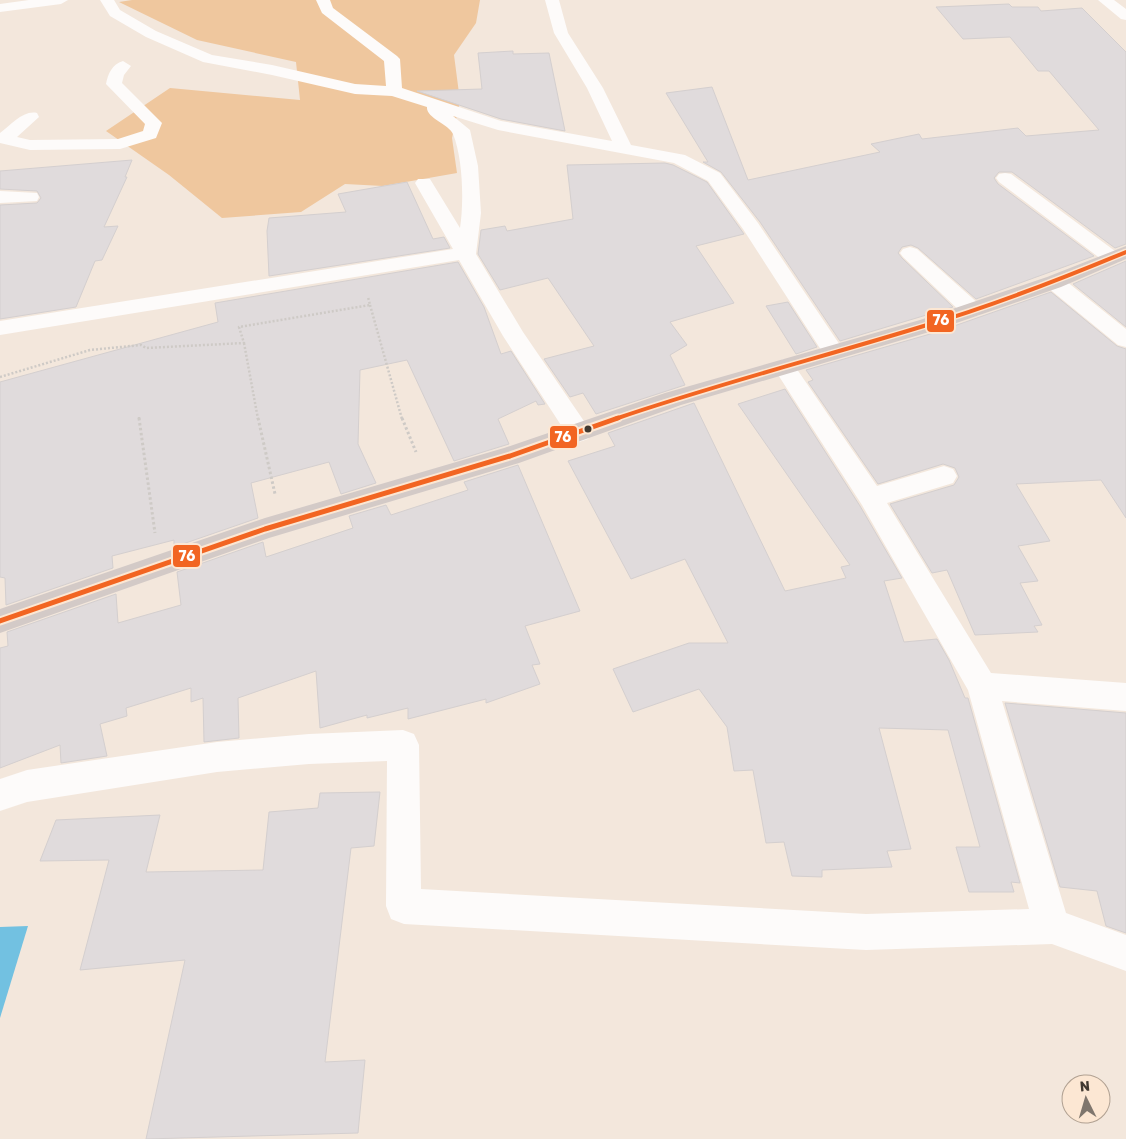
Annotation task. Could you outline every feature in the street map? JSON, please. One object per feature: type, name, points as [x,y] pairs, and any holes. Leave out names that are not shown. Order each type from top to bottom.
[{"type":"main road","points":[[0,621],[282,524],[579,433],[673,399],[784,368],[833,351],[972,310],[1054,282],[1119,255]]},
{"type":"street","points":[[0,8],[61,0]]},
{"type":"street","points":[[107,0],[115,13],[144,30],[208,59],[272,70],[355,89],[394,91],[498,125],[679,158],[714,176],[833,351]]},
{"type":"street","points":[[552,0],[561,33],[596,88],[624,148]]},
{"type":"street","points":[[1105,0],[1126,16]]},
{"type":"street","points":[[321,1],[327,10],[392,59],[394,91]]},
{"type":"street","points":[[2,138],[30,145],[120,144],[150,134],[154,123],[114,84],[116,74],[123,66]]},
{"type":"street","points":[[427,103],[461,130],[469,166],[472,212],[466,253]]},
{"type":"street","points":[[2,138],[31,118]]},
{"type":"street","points":[[1005,178],[1119,255]]},
{"type":"street","points":[[424,183],[514,336],[579,433]]},
{"type":"street","points":[[0,197],[30,197]]},
{"type":"street","points":[[0,328],[54,321],[466,253]]},
{"type":"street","points":[[910,253],[972,310]]},
{"type":"street","points":[[1054,282],[1126,340]]},
{"type":"street","points":[[784,368],[871,498],[982,686],[1052,926]]},
{"type":"street","points":[[871,498],[944,476]]},
{"type":"street","points":[[982,686],[1126,697]]},
{"type":"street","points":[[0,795],[27,786],[217,757],[309,749],[403,745],[404,906],[866,932],[1052,926],[1126,953]]},
{"type":"path","points":[[361,269],[401,416],[428,480]]},
{"type":"path","points":[[282,524],[265,454],[244,343],[239,328],[370,305]]},
{"type":"path","points":[[0,377],[90,350],[140,345],[146,348],[244,343]]},
{"type":"path","points":[[139,417],[160,566]]},
{"type":"shaded area","points":[[132,0],[480,0],[476,23],[454,55],[460,101],[452,138],[457,173],[383,186],[345,184],[301,212],[222,218],[169,175],[106,131],[170,88],[300,100],[296,62],[197,40],[119,2]]},
{"type":"water","points":[[28,926],[0,1018],[0,927]]},
{"type":"building","points":[[1009,4],[1012,7],[1038,7],[1041,11],[1082,8],[1126,52],[1126,244],[1115,248],[1012,172],[999,172],[994,178],[998,184],[1094,256],[976,299],[918,248],[911,245],[902,247],[898,253],[902,258],[953,307],[840,341],[760,222],[721,172],[703,162],[708,162],[666,93],[712,87],[748,180],[880,152],[871,144],[919,134],[922,139],[1018,128],[1026,136],[1099,130],[1049,71],[1038,71],[1010,37],[963,39],[936,7]]},
{"type":"building","points":[[513,51],[513,54],[549,53],[565,131],[501,119],[417,91],[482,89],[478,53]]},
{"type":"building","points":[[132,160],[125,177],[127,177],[104,227],[118,226],[102,260],[95,261],[76,307],[0,319],[0,205],[37,203],[41,198],[37,191],[0,189],[0,171]]},
{"type":"building","points":[[665,163],[707,182],[744,234],[696,246],[734,303],[670,322],[687,345],[670,355],[685,385],[596,414],[583,393],[570,397],[544,359],[594,346],[548,278],[500,290],[478,254],[481,230],[505,226],[507,231],[573,219],[567,165]]},
{"type":"building","points":[[407,182],[433,239],[444,237],[450,248],[269,276],[267,231],[269,218],[346,212],[338,194]]},
{"type":"building","points":[[1126,261],[1126,327],[1073,284]]},
{"type":"building","points":[[458,262],[484,307],[501,354],[511,351],[545,404],[538,405],[536,401],[498,419],[509,444],[454,461],[407,360],[360,370],[358,444],[376,483],[341,494],[329,462],[251,483],[258,518],[174,547],[174,540],[112,556],[113,568],[6,605],[5,578],[0,577],[0,382],[218,322],[215,303]]},
{"type":"building","points":[[1051,292],[1117,346],[1126,349],[1126,518],[1101,480],[1016,484],[1050,541],[1018,546],[1038,581],[1020,583],[1042,625],[1034,626],[1038,632],[975,635],[947,570],[932,573],[890,504],[954,485],[959,477],[955,468],[943,464],[878,484],[808,382],[813,380],[806,370],[937,332]]},
{"type":"building","points":[[788,302],[817,347],[796,354],[766,306]]},
{"type":"building","points":[[785,389],[860,506],[902,578],[884,581],[904,642],[937,639],[949,660],[965,698],[968,698],[1020,883],[1011,882],[1014,892],[969,892],[956,847],[980,847],[948,730],[879,728],[911,849],[887,851],[892,867],[822,870],[822,877],[792,876],[784,842],[766,843],[753,770],[734,771],[727,727],[699,689],[633,712],[613,669],[689,643],[728,643],[685,559],[631,579],[568,461],[615,446],[608,433],[694,403],[785,591],[846,578],[841,567],[850,565],[738,404]]},
{"type":"building","points":[[518,465],[580,611],[525,626],[540,664],[532,665],[540,684],[486,703],[486,699],[408,719],[408,708],[367,718],[367,715],[320,728],[316,671],[238,698],[239,738],[204,742],[203,698],[191,702],[191,688],[126,708],[127,716],[100,724],[107,756],[61,763],[60,745],[0,768],[0,648],[8,646],[7,632],[116,594],[118,623],[181,605],[177,572],[263,542],[266,557],[353,528],[349,516],[386,505],[391,515],[468,490],[464,482]]},
{"type":"building","points":[[1005,703],[1126,713],[1126,933],[1106,926],[1097,891],[1060,887]]},
{"type":"building","points":[[380,792],[374,846],[351,848],[325,1062],[365,1060],[358,1133],[146,1139],[185,960],[80,970],[109,860],[40,861],[56,820],[160,815],[146,872],[263,870],[269,812],[318,808],[320,793]]},
{"type":"transit line","name":"76","points":[[0,621],[265,529],[510,456],[673,399],[928,325],[1054,282],[1126,252]]}]
